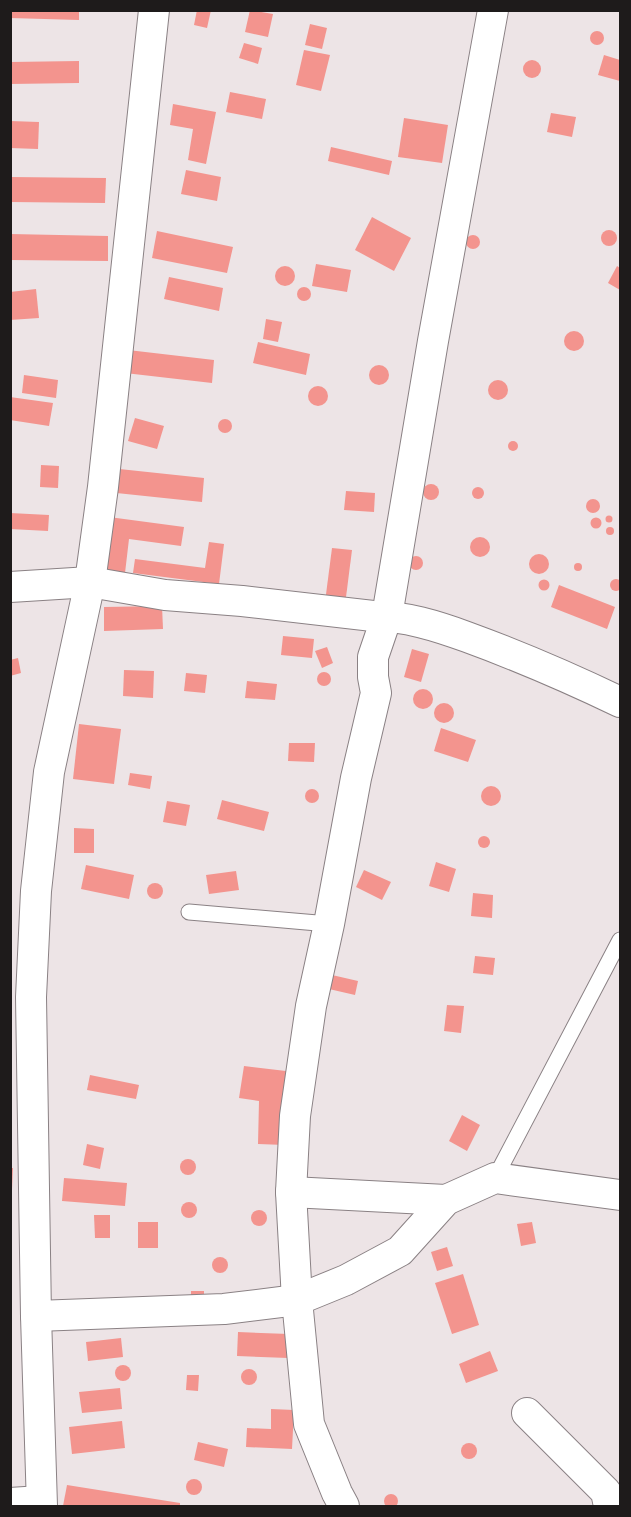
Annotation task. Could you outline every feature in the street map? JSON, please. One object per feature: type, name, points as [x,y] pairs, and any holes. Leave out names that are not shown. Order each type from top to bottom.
[{"type":"street","points":[[10,1503],[41,1504],[36,1316],[22,1218],[36,891],[49,772],[90,582],[104,487],[154,10]]},
{"type":"street","points":[[345,1506],[336,1493],[309,1424],[297,1300],[291,1192],[295,1116],[310,1006],[356,778],[376,693],[373,657],[387,616],[435,330],[493,10]]},
{"type":"street","points":[[10,587],[90,582],[165,595],[387,616],[434,625],[502,649],[621,702]]},
{"type":"street","points":[[36,1316],[224,1309],[297,1300],[346,1281],[400,1251],[446,1200],[495,1178],[621,1195]]},
{"type":"street","points":[[291,1192],[446,1200]]},
{"type":"street","points":[[527,1413],[606,1492],[609,1506]]},
{"type":"lane","points":[[189,912],[328,924]]},
{"type":"lane","points":[[495,1178],[621,940]]},
{"type":"building","points":[[10,10],[79,10],[79,20],[10,18]]},
{"type":"building","points":[[197,10],[211,10],[207,28],[194,25]]},
{"type":"building","points":[[250,10],[273,14],[268,37],[245,32]]},
{"type":"building","points":[[310,24],[327,28],[322,49],[305,45]]},
{"type":"building","points":[[594,31],[600,31],[604,38],[600,45],[594,45],[590,41],[590,35]]},
{"type":"building","points":[[244,43],[262,48],[258,64],[239,58]]},
{"type":"building","points":[[304,50],[330,55],[321,91],[296,85]]},
{"type":"building","points":[[604,55],[620,60],[620,81],[598,75]]},
{"type":"building","points":[[532,60],[538,63],[541,69],[538,75],[532,78],[526,75],[523,69],[526,63]]},
{"type":"building","points":[[79,61],[79,83],[10,84],[10,62]]},
{"type":"building","points":[[230,92],[266,99],[262,119],[226,112]]},
{"type":"building","points":[[173,104],[216,112],[206,164],[188,160],[193,129],[170,125]]},
{"type":"building","points":[[551,113],[576,117],[572,137],[547,132]]},
{"type":"building","points":[[404,118],[448,125],[442,163],[398,157]]},
{"type":"building","points":[[10,121],[39,122],[38,149],[10,148]]},
{"type":"building","points":[[331,147],[392,161],[389,175],[328,161]]},
{"type":"building","points":[[186,170],[221,177],[217,201],[181,194]]},
{"type":"building","points":[[10,177],[106,178],[105,203],[10,202]]},
{"type":"building","points":[[372,217],[411,238],[394,271],[355,250]]},
{"type":"building","points":[[606,230],[612,230],[617,238],[615,244],[606,246],[601,241],[601,235]]},
{"type":"building","points":[[157,231],[233,247],[227,273],[152,258]]},
{"type":"building","points":[[10,234],[108,236],[108,261],[10,260]]},
{"type":"building","points":[[470,235],[476,235],[480,242],[476,249],[470,249],[466,245],[466,239]]},
{"type":"building","points":[[316,264],[351,270],[347,292],[312,286]]},
{"type":"building","points":[[285,266],[292,269],[295,276],[292,283],[285,286],[278,283],[275,276],[278,269]]},
{"type":"building","points":[[617,266],[620,268],[620,290],[608,283]]},
{"type":"building","points":[[169,277],[223,288],[219,311],[164,299]]},
{"type":"building","points":[[304,287],[309,289],[311,294],[309,299],[304,301],[299,299],[297,294],[299,289]]},
{"type":"building","points":[[36,289],[39,318],[10,320],[10,292]]},
{"type":"building","points":[[266,319],[282,322],[278,342],[263,339]]},
{"type":"building","points":[[574,331],[581,334],[584,341],[581,348],[574,351],[567,348],[564,341],[567,334]]},
{"type":"building","points":[[258,342],[310,354],[306,375],[253,363]]},
{"type":"building","points":[[128,350],[214,360],[212,383],[125,373]]},
{"type":"building","points":[[379,365],[386,368],[389,375],[386,382],[379,385],[372,382],[369,375],[372,368]]},
{"type":"building","points":[[24,375],[58,380],[56,398],[22,393]]},
{"type":"building","points":[[498,380],[505,383],[508,390],[505,397],[498,400],[491,397],[488,390],[491,383]]},
{"type":"building","points":[[318,386],[325,389],[328,396],[325,403],[318,406],[311,403],[308,396],[311,389]]},
{"type":"building","points":[[10,397],[53,403],[49,426],[10,420]]},
{"type":"building","points":[[135,418],[164,426],[157,449],[128,441]]},
{"type":"building","points":[[225,419],[230,421],[232,426],[230,431],[225,433],[220,431],[218,426],[220,421]]},
{"type":"building","points":[[513,441],[517,442],[517,450],[513,451],[509,450],[508,446],[509,442]]},
{"type":"building","points":[[41,465],[59,466],[58,488],[40,487]]},
{"type":"building","points":[[110,468],[204,478],[202,502],[107,492]]},
{"type":"building","points":[[428,484],[434,484],[439,492],[437,498],[428,500],[423,495],[423,489]]},
{"type":"building","points":[[480,487],[484,493],[480,499],[476,499],[472,491]]},
{"type":"building","points":[[346,491],[375,493],[374,512],[344,510]]},
{"type":"building","points":[[593,499],[598,501],[600,506],[598,511],[593,513],[588,511],[586,506],[588,501]]},
{"type":"building","points":[[10,513],[49,515],[48,531],[10,529]]},
{"type":"building","points":[[609,515],[613,519],[609,523],[605,519]]},
{"type":"building","points":[[109,517],[184,527],[181,546],[129,539],[125,573],[101,570]]},
{"type":"building","points":[[596,518],[600,519],[600,527],[596,528],[592,527],[591,523],[592,519]]},
{"type":"building","points":[[610,527],[614,531],[610,535],[606,531]]},
{"type":"building","points":[[480,537],[487,540],[490,547],[487,554],[480,557],[473,554],[470,547],[473,540]]},
{"type":"building","points":[[209,542],[224,544],[219,584],[133,573],[135,559],[205,568]]},
{"type":"building","points":[[332,548],[352,550],[345,605],[325,602]]},
{"type":"building","points":[[539,554],[546,557],[549,564],[546,571],[539,574],[532,571],[529,564],[532,557]]},
{"type":"building","points":[[413,556],[419,556],[423,563],[419,570],[413,570],[409,566],[409,560]]},
{"type":"building","points":[[578,563],[582,567],[578,571],[574,567]]},
{"type":"building","points":[[544,579],[550,585],[544,591],[538,585]]},
{"type":"building","points":[[616,579],[622,585],[616,591],[610,585]]},
{"type":"building","points":[[559,585],[615,607],[607,629],[551,607]]},
{"type":"building","points":[[162,606],[163,629],[104,631],[104,607]]},
{"type":"building","points":[[283,636],[314,639],[312,658],[281,655]]},
{"type":"building","points":[[327,647],[333,663],[322,668],[315,651]]},
{"type":"building","points":[[412,649],[429,654],[421,682],[404,677]]},
{"type":"building","points":[[18,658],[21,673],[10,676],[10,660]]},
{"type":"building","points":[[124,670],[154,671],[153,698],[123,696]]},
{"type":"building","points":[[324,672],[329,674],[331,679],[329,684],[324,686],[319,684],[317,679],[319,674]]},
{"type":"building","points":[[186,673],[207,675],[205,693],[184,691]]},
{"type":"building","points":[[247,681],[277,684],[275,700],[245,698]]},
{"type":"building","points":[[423,689],[430,692],[433,699],[430,706],[423,709],[416,706],[413,699],[416,692]]},
{"type":"building","points":[[444,703],[451,706],[454,713],[451,720],[444,723],[437,720],[434,713],[437,706]]},
{"type":"building","points":[[79,724],[121,729],[114,784],[73,779]]},
{"type":"building","points":[[441,728],[476,740],[468,762],[434,751]]},
{"type":"building","points":[[289,743],[315,743],[314,762],[288,761]]},
{"type":"building","points":[[130,773],[152,776],[150,789],[128,785]]},
{"type":"building","points":[[491,786],[498,789],[501,796],[498,803],[491,806],[484,803],[481,796],[484,789]]},
{"type":"building","points":[[309,789],[315,789],[319,796],[315,803],[309,803],[305,799],[305,793]]},
{"type":"building","points":[[222,800],[269,812],[264,831],[217,819]]},
{"type":"building","points":[[167,801],[190,805],[186,826],[163,822]]},
{"type":"building","points":[[74,828],[94,829],[94,853],[74,853]]},
{"type":"building","points":[[486,836],[490,842],[486,848],[482,848],[478,840]]},
{"type":"building","points":[[436,862],[456,869],[449,892],[429,886]]},
{"type":"building","points":[[86,865],[134,875],[129,899],[81,889]]},
{"type":"building","points":[[364,870],[391,882],[382,900],[356,887]]},
{"type":"building","points":[[236,871],[239,890],[209,894],[206,875]]},
{"type":"building","points":[[155,883],[163,891],[155,899],[147,891]]},
{"type":"building","points":[[473,893],[493,895],[492,918],[471,916]]},
{"type":"building","points":[[475,956],[495,958],[493,975],[473,973]]},
{"type":"building","points":[[332,975],[358,981],[355,995],[329,989]]},
{"type":"building","points":[[447,1005],[464,1006],[461,1033],[444,1031]]},
{"type":"building","points":[[244,1066],[286,1071],[285,1145],[258,1144],[259,1101],[239,1098]]},
{"type":"building","points":[[90,1075],[139,1085],[136,1099],[87,1090]]},
{"type":"building","points":[[462,1115],[480,1125],[467,1151],[449,1141]]},
{"type":"building","points":[[87,1144],[104,1148],[100,1169],[83,1165]]},
{"type":"building","points":[[188,1159],[196,1167],[188,1175],[180,1167]]},
{"type":"building","points":[[10,1168],[13,1168],[12,1190],[10,1190]]},
{"type":"building","points":[[64,1178],[127,1183],[125,1206],[62,1201]]},
{"type":"building","points":[[189,1202],[197,1210],[189,1218],[181,1210]]},
{"type":"building","points":[[259,1210],[267,1218],[259,1226],[251,1218]]},
{"type":"building","points":[[94,1215],[110,1215],[110,1238],[95,1238]]},
{"type":"building","points":[[138,1222],[158,1222],[158,1248],[138,1248]]},
{"type":"building","points":[[532,1222],[536,1243],[521,1246],[517,1224]]},
{"type":"building","points":[[447,1247],[453,1266],[437,1271],[431,1252]]},
{"type":"building","points":[[220,1257],[228,1265],[220,1273],[212,1265]]},
{"type":"building","points":[[463,1274],[479,1325],[452,1334],[435,1283]]},
{"type":"building","points":[[191,1291],[204,1291],[204,1303],[191,1302]]},
{"type":"building","points":[[238,1332],[289,1334],[288,1358],[237,1356]]},
{"type":"building","points":[[121,1338],[123,1357],[88,1361],[86,1342]]},
{"type":"building","points":[[490,1351],[498,1371],[466,1383],[459,1364]]},
{"type":"building","points":[[123,1365],[131,1373],[123,1381],[115,1373]]},
{"type":"building","points":[[249,1369],[257,1377],[249,1385],[241,1377]]},
{"type":"building","points":[[187,1375],[199,1375],[198,1391],[186,1390]]},
{"type":"building","points":[[120,1388],[122,1409],[82,1413],[79,1392]]},
{"type":"building","points":[[271,1409],[294,1410],[292,1449],[246,1447],[247,1428],[271,1429]]},
{"type":"building","points":[[122,1421],[125,1448],[72,1454],[69,1427]]},
{"type":"building","points":[[198,1442],[228,1449],[224,1467],[194,1460]]},
{"type":"building","points":[[469,1443],[477,1451],[469,1459],[461,1451]]},
{"type":"building","points":[[194,1479],[202,1487],[194,1495],[186,1487]]},
{"type":"building","points":[[67,1485],[180,1503],[180,1506],[63,1506]]},
{"type":"building","points":[[388,1494],[394,1494],[398,1501],[394,1508],[388,1508],[384,1504],[384,1498]]}]
